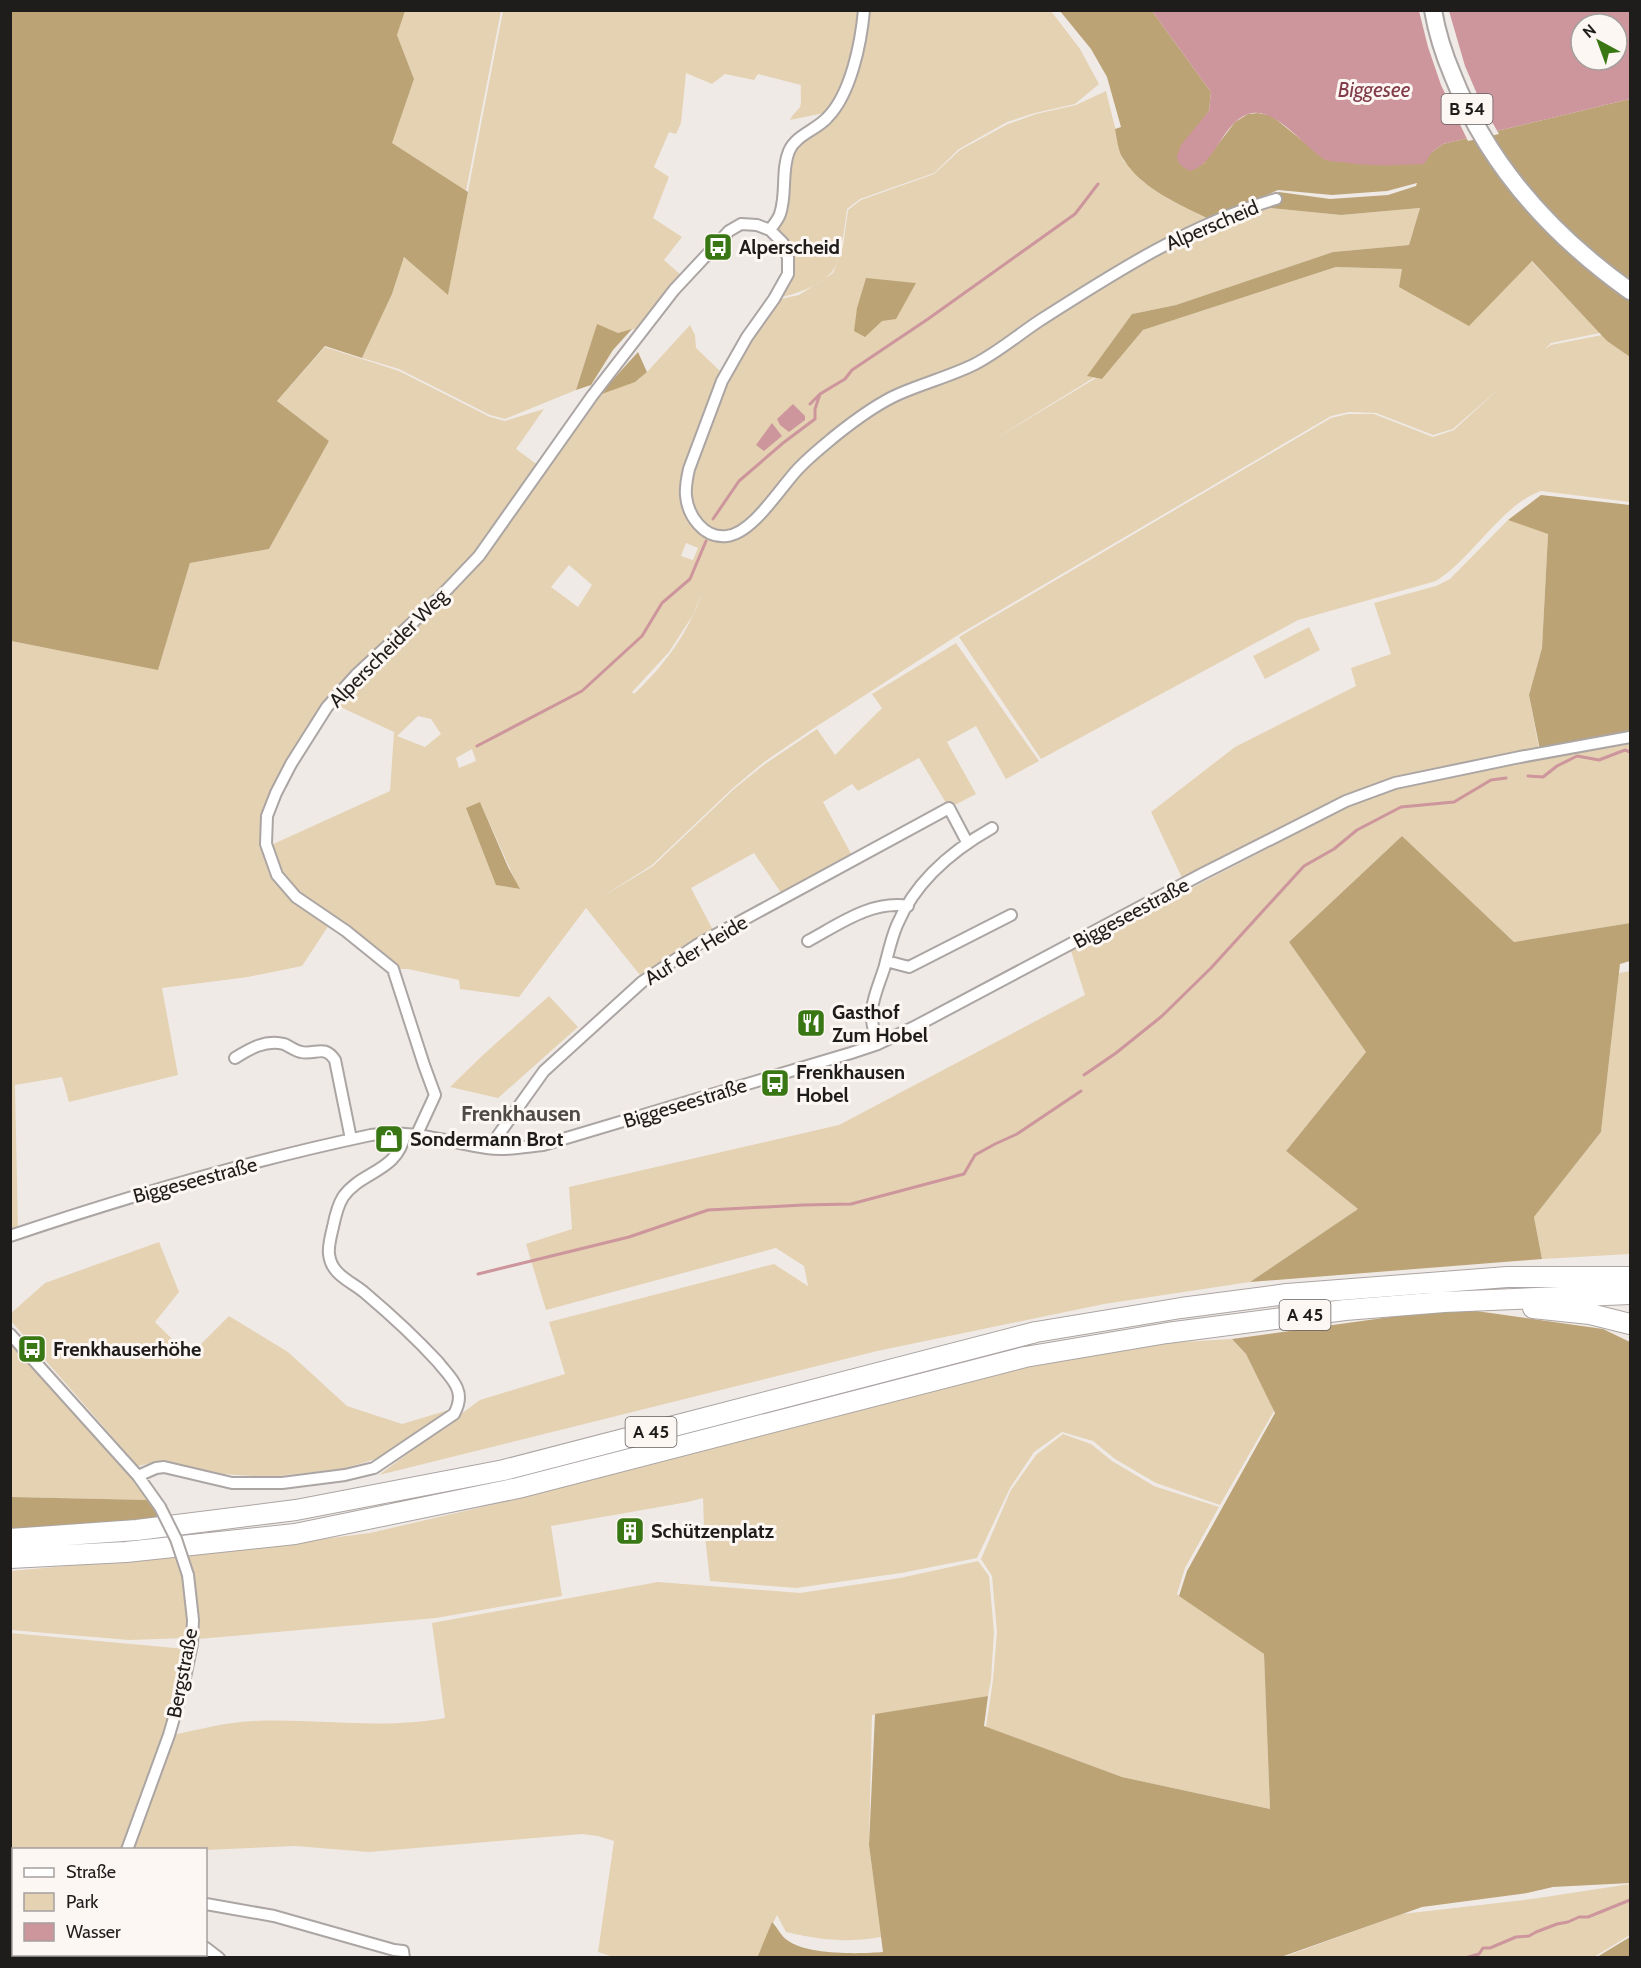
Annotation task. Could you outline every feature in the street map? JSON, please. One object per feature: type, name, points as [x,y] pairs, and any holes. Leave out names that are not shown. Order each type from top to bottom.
[{"type":"highway","points":[[1591,1276],[1630,1266]]},
{"type":"highway","name":"A 45","points":[[10,1539],[137,1530],[296,1510],[504,1470],[1036,1332],[1180,1308],[1287,1294],[1507,1277],[1630,1277]]},
{"type":"highway","name":"A 45","points":[[10,1558],[126,1552],[295,1534],[518,1488],[1025,1357],[1179,1332],[1345,1310],[1444,1302],[1630,1294]]},
{"type":"highway","points":[[1444,1302],[1478,1308],[1568,1311],[1607,1317],[1630,1324]]},
{"type":"main road","name":"B 54","points":[[1432,10],[1444,53],[1462,98],[1496,157],[1524,195],[1554,227],[1583,254],[1630,291]]},
{"type":"street","points":[[770,230],[780,216],[789,151],[799,138],[826,119],[844,91],[860,39],[864,10]]},
{"type":"street","name":"Alperscheid","points":[[770,230],[785,248],[790,266],[789,274],[747,337],[722,381],[689,469],[686,483],[686,498],[693,517],[704,530],[721,536],[734,535],[750,525],[800,467],[835,436],[878,405],[977,363],[1039,321],[1176,239],[1234,212],[1276,199]]},
{"type":"street","name":"Alperscheider Weg","points":[[138,1476],[156,1467],[232,1483],[282,1483],[345,1475],[374,1468],[454,1414],[459,1405],[457,1389],[452,1379],[410,1333],[362,1290],[339,1274],[331,1262],[328,1252],[333,1226],[343,1197],[394,1159],[435,1095],[393,969],[346,931],[296,897],[277,875],[267,844],[267,816],[291,764],[327,707],[356,675],[438,599],[479,556],[592,396],[674,290],[729,231],[741,224],[757,225],[770,230]]},
{"type":"street","name":"Biggeseestraße","points":[[10,1236],[90,1209],[205,1175],[386,1133],[411,1134],[489,1148],[510,1149],[543,1145],[878,1044],[1202,874],[1347,801],[1395,783],[1520,757],[1630,738]]},
{"type":"street","name":"Auf der Heide","points":[[489,1148],[544,1071],[642,982],[697,945],[949,808],[966,842]]},
{"type":"street","points":[[878,1044],[871,1025],[873,1003],[897,924],[916,891],[952,854],[966,842],[992,828]]},
{"type":"street","points":[[808,941],[879,906],[908,906]]},
{"type":"street","points":[[886,961],[909,967],[1011,915]]},
{"type":"street","points":[[234,1058],[253,1047],[276,1042],[300,1052],[324,1050],[331,1053],[335,1060],[351,1140]]},
{"type":"street","name":"Bergstraße","points":[[10,1334],[138,1476],[160,1507],[176,1539],[188,1575],[193,1620],[192,1644],[183,1686],[169,1735],[128,1848]]},
{"type":"street","points":[[207,1904],[274,1916],[404,1954]]},
{"type":"street","points":[[207,1949],[219,1958]]},
{"type":"green space","points":[[405,11],[501,11],[466,191],[391,143],[414,79],[397,35]]},
{"type":"green space","points":[[503,11],[861,11],[848,76],[829,112],[790,120],[800,107],[801,85],[758,74],[754,80],[725,74],[712,84],[686,73],[681,123],[676,134],[669,132],[654,167],[669,177],[653,218],[682,237],[664,260],[681,275],[638,328],[618,333],[597,325],[576,390],[505,419],[490,415],[399,369],[362,358],[392,294],[404,257],[448,294]]},
{"type":"green space","points":[[868,11],[1051,11],[1080,49],[1099,84],[1075,104],[1007,122],[959,149],[934,173],[860,199],[847,209],[840,253],[830,274],[806,289],[778,298],[792,274],[777,225],[791,155],[797,143],[838,107]]},
{"type":"green space","points":[[1106,91],[1123,160],[1143,182],[1165,197],[1211,220],[980,360],[866,406],[837,428],[797,464],[739,528],[721,533],[710,528],[694,515],[688,498],[691,470],[724,382],[776,300],[799,295],[833,273],[843,246],[848,210],[861,200],[934,174],[960,150],[1008,124],[1036,114],[1076,105]],"holes":[[[866,279],[915,284],[863,293]]]},
{"type":"green space","points":[[1251,206],[1341,215],[1420,208],[1409,245],[1333,252],[1176,305],[1132,314],[1088,376],[1095,377],[993,440],[1096,378],[1102,379],[1143,330],[1336,267],[1403,269],[1531,261],[1600,333],[1551,343],[1544,350],[1551,345],[1602,335],[1630,357],[1630,502],[1541,491],[1513,508],[1462,559],[1436,581],[1298,620],[1041,759],[959,637],[1331,418],[1348,414],[1374,414],[1433,437],[1454,430],[1501,387],[1453,429],[1433,435],[1376,413],[1349,412],[1331,416],[958,635],[764,762],[733,788],[652,865],[600,898],[653,866],[734,789],[765,764],[817,729],[835,755],[882,708],[872,694],[956,643],[1039,761],[1006,779],[976,726],[947,742],[976,794],[949,808],[919,758],[858,791],[852,784],[823,802],[855,861],[784,897],[754,853],[691,888],[715,934],[644,980],[586,908],[519,997],[460,989],[459,980],[408,969],[394,969],[297,896],[279,876],[269,846],[390,791],[394,732],[332,703],[480,557],[592,397],[647,372],[690,325],[695,335],[696,348],[722,373],[688,469],[691,520],[734,539],[800,471],[869,415],[900,397],[925,389],[1179,237]],"holes":[[[686,543],[698,548],[693,560],[681,556]],[[569,565],[592,585],[578,607],[551,587]],[[693,615],[674,648],[634,694],[632,692],[669,652]],[[418,716],[431,719],[441,734],[425,747],[397,736]],[[472,749],[476,761],[459,768],[456,758]],[[480,802],[519,889],[497,885]]]},
{"type":"green space","points":[[325,347],[399,371],[490,417],[505,421],[544,409],[516,449],[539,466],[478,555],[326,706],[266,816],[275,876],[331,922],[302,966],[248,977],[162,988],[178,1075],[69,1102],[62,1077],[15,1085],[18,1231],[10,1233],[10,641],[158,669],[190,563],[269,549],[329,441],[277,401]]},
{"type":"green space","points":[[1508,520],[1548,533],[1542,648],[1529,695],[1539,749],[1444,766],[1394,779],[1184,882],[1151,812],[1235,747],[1356,686],[1351,668],[1391,654],[1374,603],[1436,586],[1450,579]]},
{"type":"green space","points":[[1309,627],[1320,650],[1265,679],[1253,656]]},
{"type":"green space","points":[[1630,742],[1630,923],[1514,942],[1402,836],[1289,942],[1366,1052],[1286,1151],[1358,1209],[1250,1282],[1104,1304],[877,1351],[379,1475],[480,1400],[565,1374],[549,1322],[774,1264],[808,1286],[804,1266],[776,1248],[546,1310],[526,1244],[572,1229],[569,1187],[839,1125],[1085,995],[1071,951],[1349,804],[1397,787]]},
{"type":"green space","points":[[1630,971],[1630,1254],[1542,1259],[1534,1217],[1601,1132],[1619,973]]},
{"type":"green space","points":[[549,996],[578,1027],[498,1098],[450,1087],[483,1055]]},
{"type":"green space","points":[[159,1242],[179,1292],[155,1322],[189,1356],[229,1316],[288,1352],[347,1406],[402,1424],[452,1409],[376,1459],[342,1469],[269,1477],[222,1474],[155,1462],[138,1466],[11,1321],[10,1314],[45,1283]]},
{"type":"green space","points":[[10,1336],[135,1478],[148,1500],[11,1497]]},
{"type":"green space","points":[[1232,1339],[1246,1354],[1274,1411],[1220,1505],[1156,1483],[1115,1459],[1093,1441],[1062,1432],[1034,1452],[1010,1488],[977,1558],[901,1573],[796,1588],[710,1581],[703,1498],[551,1526],[562,1596],[436,1618],[198,1639],[200,1620],[188,1556],[370,1533],[512,1500],[1022,1367],[1165,1343]]},
{"type":"green space","points":[[1063,1434],[1091,1444],[1112,1461],[1154,1486],[1219,1507],[1185,1568],[1177,1594],[1264,1654],[1270,1809],[1122,1777],[986,1727],[997,1632],[992,1576],[981,1559],[1011,1490],[1036,1455]]},
{"type":"green space","points":[[176,1556],[185,1584],[187,1638],[129,1640],[11,1630],[11,1571]]},
{"type":"green space","points":[[978,1561],[989,1576],[994,1632],[988,1696],[872,1715],[869,1845],[881,1937],[845,1940],[798,1935],[786,1932],[777,1915],[757,1957],[617,1958],[598,1952],[614,1841],[582,1834],[369,1852],[295,1846],[207,1850],[207,1848],[131,1848],[172,1735],[253,1721],[397,1723],[445,1718],[432,1623],[658,1582],[800,1593],[900,1578]]},
{"type":"green space","points":[[11,1633],[186,1649],[167,1734],[124,1848],[12,1848],[12,1956],[99,1956],[97,1958],[11,1958]]},
{"type":"green space","points":[[1630,1884],[1630,1935],[1594,1957],[1281,1958],[1402,1914],[1532,1899]]},
{"type":"green space","points":[[207,1952],[214,1958],[100,1958],[102,1956],[207,1956]]},
{"type":"shaded area","points":[[10,11],[405,11],[397,35],[414,79],[392,143],[468,192],[448,295],[404,257],[392,294],[362,358],[325,346],[277,401],[329,441],[269,549],[190,563],[158,670],[11,641]]},
{"type":"shaded area","points":[[1060,11],[1152,11],[1211,92],[1209,111],[1200,123],[1203,164],[1235,122],[1248,114],[1258,113],[1272,116],[1326,160],[1432,152],[1443,144],[1630,99],[1630,357],[1607,341],[1532,261],[1469,326],[1399,287],[1402,269],[1336,267],[1143,330],[1102,379],[1087,376],[1132,314],[1176,305],[1333,252],[1409,245],[1420,208],[1341,215],[1251,206],[1279,192],[1330,199],[1388,195],[1416,186],[1417,183],[1387,191],[1332,195],[1278,190],[1211,220],[1175,202],[1141,180],[1122,157],[1115,129],[1121,127],[1107,77],[1091,49]]},
{"type":"shaded area","points":[[866,278],[916,283],[896,319],[882,321],[865,337],[854,331],[857,308]]},
{"type":"shaded area","points":[[597,324],[618,333],[632,329],[613,350],[591,385],[576,390]]},
{"type":"shaded area","points":[[638,352],[647,372],[635,382],[599,395]]},
{"type":"shaded area","points":[[1541,495],[1630,505],[1630,733],[1540,750],[1529,695],[1542,648],[1548,534],[1508,520]]},
{"type":"shaded area","points":[[480,802],[520,889],[496,885],[466,808]]},
{"type":"shaded area","points":[[1402,836],[1514,942],[1630,923],[1630,961],[1620,964],[1601,1132],[1534,1217],[1542,1259],[1250,1282],[1358,1209],[1286,1151],[1366,1052],[1289,942]]},
{"type":"shaded area","points":[[1455,1308],[1603,1329],[1630,1342],[1630,1883],[1553,1887],[1527,1893],[1422,1907],[1281,1957],[757,1958],[772,1922],[787,1940],[807,1948],[848,1953],[883,1952],[869,1845],[875,1714],[988,1696],[984,1726],[1122,1777],[1270,1809],[1264,1654],[1179,1596],[1187,1571],[1275,1413],[1246,1354],[1232,1339]]},
{"type":"shaded area","points":[[11,1497],[149,1500],[163,1522],[11,1532]]},
{"type":"shaded area","points":[[1630,1937],[1630,1957],[1597,1957]]},
{"type":"water","name":"Biggesee","points":[[1152,11],[1630,11],[1630,99],[1443,144],[1432,152],[1424,164],[1373,165],[1328,161],[1278,121],[1268,115],[1258,113],[1248,114],[1239,119],[1231,126],[1207,160],[1190,171],[1178,162],[1177,156],[1181,145],[1209,111],[1211,92]]},
{"type":"water","points":[[793,404],[805,416],[805,420],[789,432],[780,425],[777,419]]},
{"type":"water","points":[[772,423],[782,436],[764,451],[756,445]]},
{"type":"pier","points":[[1419,11],[1449,11],[1465,66],[1480,101],[1499,134],[1468,141],[1441,85]]},
{"type":"waterway","points":[[713,519],[739,481],[815,419],[815,409],[820,394],[845,379],[852,370],[1075,214],[1098,184]]},
{"type":"waterway","points":[[810,404],[819,395]]},
{"type":"waterway","points":[[477,746],[582,691],[642,636],[662,603],[690,579],[706,541]]},
{"type":"waterway","points":[[1528,776],[1543,777],[1557,766],[1577,756],[1599,760],[1625,750],[1630,752]]},
{"type":"waterway","points":[[1084,1075],[1162,1016],[1211,968],[1304,866],[1334,849],[1357,830],[1401,807],[1454,802],[1491,780],[1506,778]]},
{"type":"waterway","points":[[478,1274],[629,1237],[708,1210],[851,1204],[964,1174],[975,1155],[1017,1134],[1081,1091]]},
{"type":"waterway","points":[[1465,1958],[1479,1954],[1483,1948],[1490,1948],[1516,1937],[1529,1936],[1579,1917],[1588,1917],[1630,1900]]},
{"type":"place","name":"Alperscheid","points":[[718,247]]},
{"type":"place","name":"Gasthof Zum Hobel","points":[[811,1023]]},
{"type":"place","name":"Frenkhausen Hobel","points":[[775,1083]]},
{"type":"place","name":"Sondermann Brot","points":[[389,1139]]},
{"type":"place","name":"Frenkhauserhöhe","points":[[32,1349]]},
{"type":"place","name":"Schützenplatz","points":[[630,1531]]},
{"type":"district","name":"Frenkhausen","points":[[521,1113]]}]
